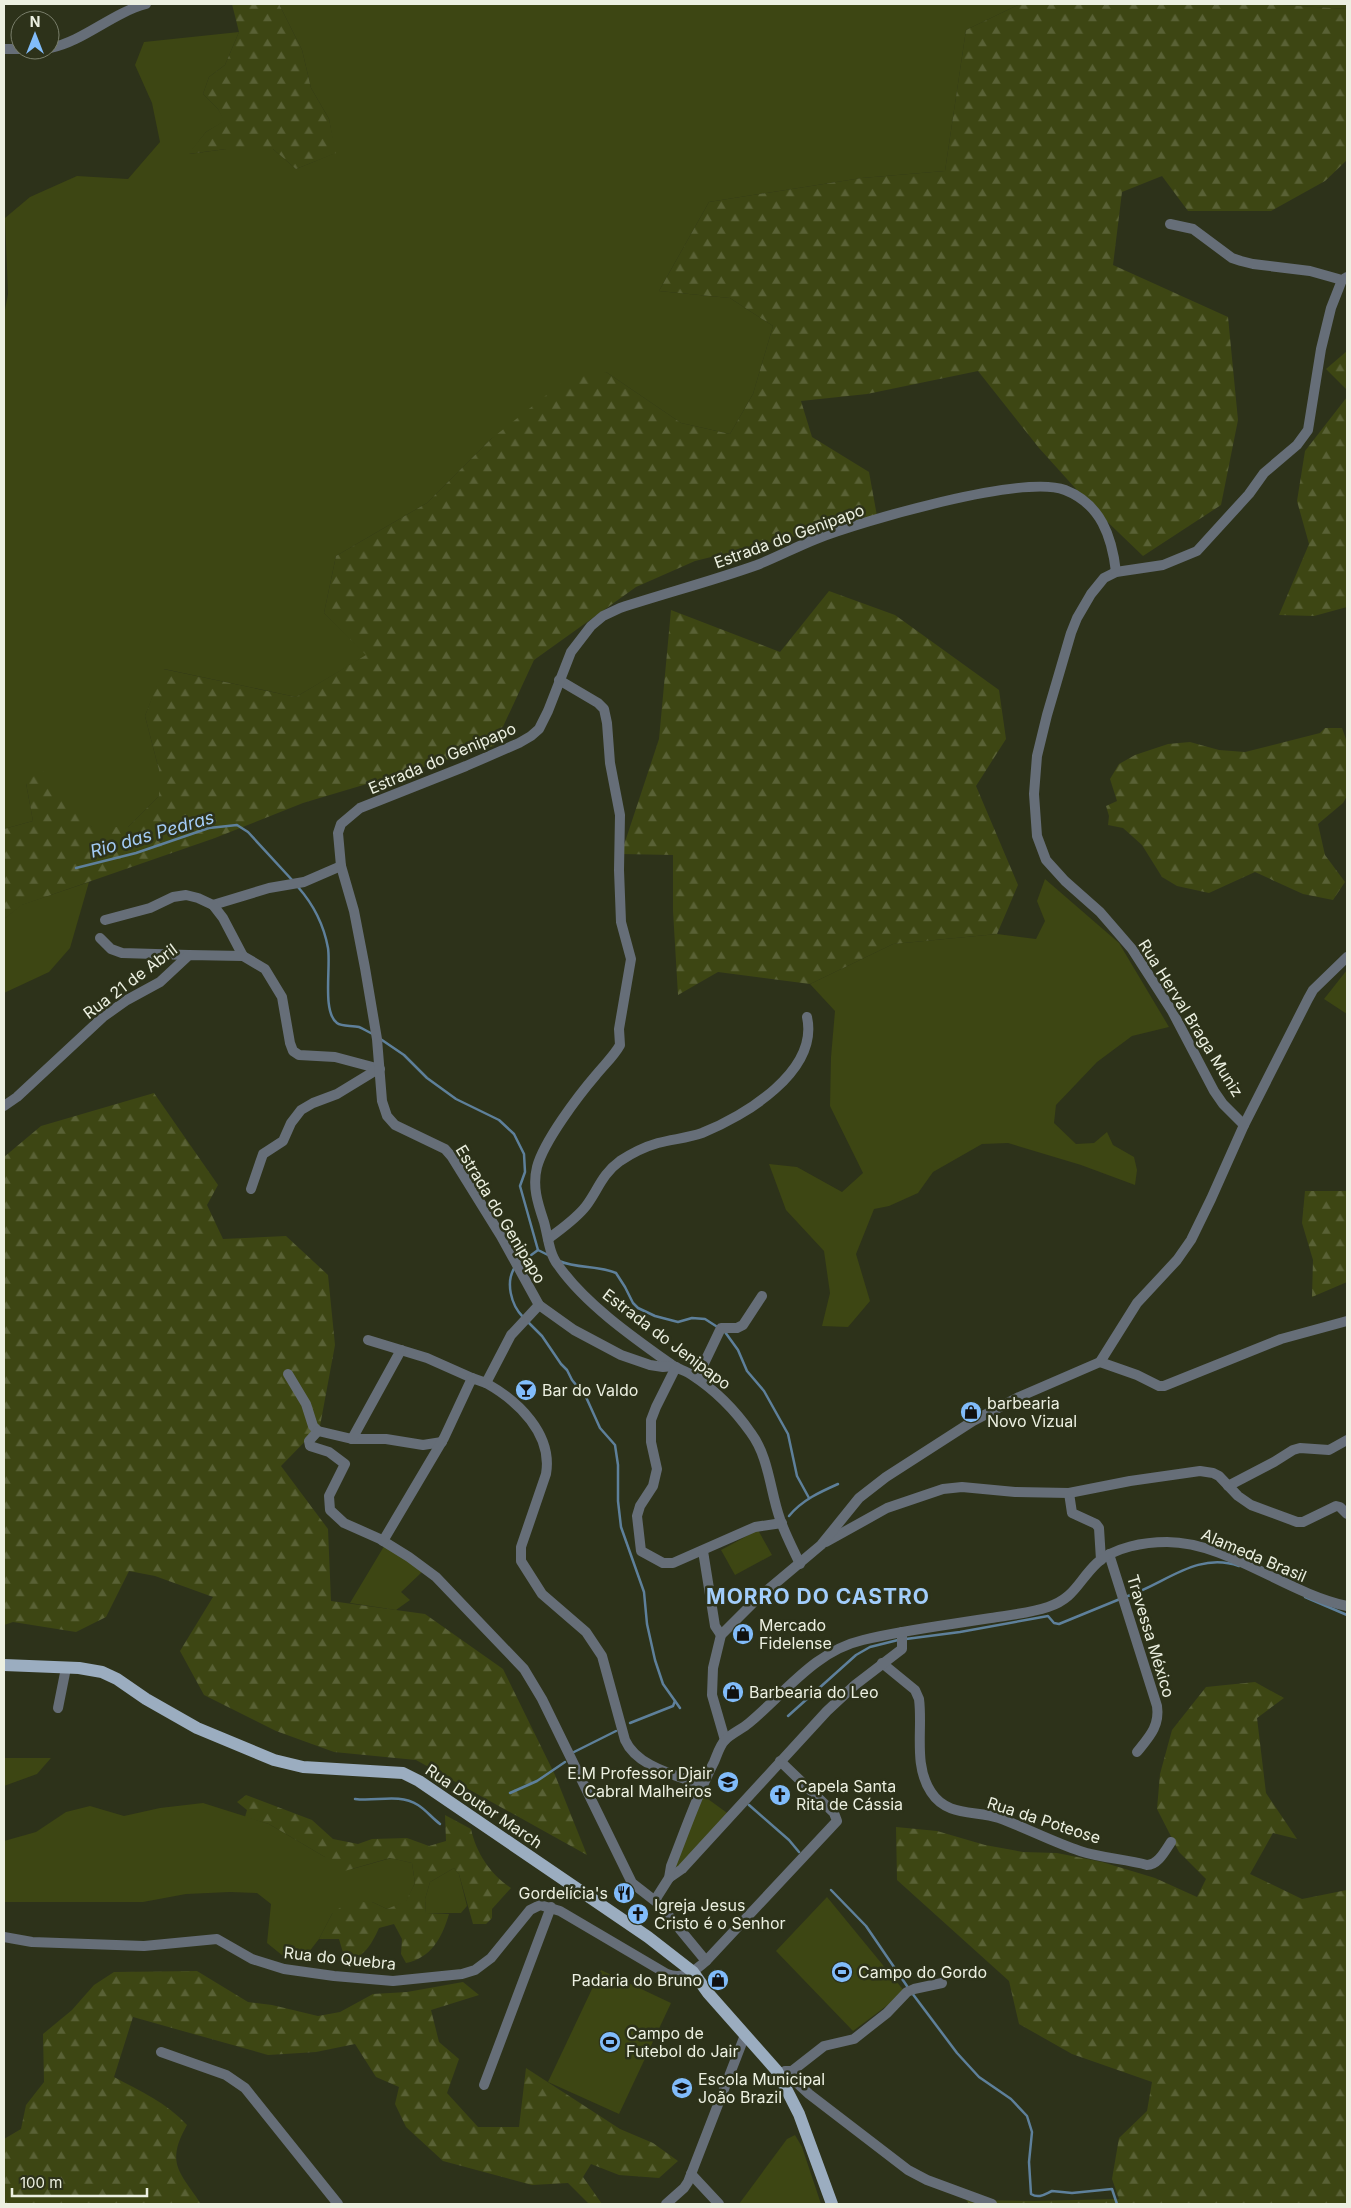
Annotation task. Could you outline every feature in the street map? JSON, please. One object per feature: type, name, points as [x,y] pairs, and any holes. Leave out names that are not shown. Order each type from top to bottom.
[{"type":"main road","name":"Rua Doutor March","points":[[4,1665],[90,1669],[102,1672],[117,1679],[146,1699],[198,1728],[287,1764],[303,1767],[403,1773],[419,1781],[661,1947],[693,1972],[708,1993],[777,2071],[799,2114],[832,2204]]},
{"type":"street","points":[[60,44],[75,38],[129,8],[146,4]]},
{"type":"street","name":"Rua Herval Braga Muniz","points":[[1170,224],[1193,229],[1222,251],[1241,261],[1345,278],[1331,308],[1321,349],[1308,430],[1297,445],[1264,473],[1249,494],[1197,552],[1164,565],[1116,572],[1104,578],[1091,594],[1077,618],[1046,716],[1037,756],[1035,778],[1037,836],[1046,860],[1054,870],[1100,912],[1132,949],[1172,1011],[1214,1090],[1223,1104],[1244,1125]]},
{"type":"street","name":"Estrada do Genipapo","points":[[675,1366],[650,1365],[621,1355],[574,1330],[539,1305],[501,1236],[452,1157],[445,1149],[395,1125],[387,1116],[382,1101],[377,1039],[365,968],[354,911],[341,866],[338,833],[341,824],[360,808],[466,766],[525,740],[539,729],[571,652],[580,638],[603,616],[620,608],[757,565],[843,530],[988,492],[1036,486],[1055,487],[1067,491],[1085,503],[1106,526],[1113,546],[1116,572]]},
{"type":"street","name":"Estrada do Jenipapo","points":[[560,680],[598,703],[604,709],[606,715],[610,763],[620,815],[618,870],[621,922],[631,959],[619,1029],[620,1045],[565,1116],[537,1166],[536,1197],[557,1264],[591,1302],[675,1366],[697,1378],[727,1404],[752,1434],[769,1475],[782,1524],[800,1564]]},
{"type":"street","points":[[105,920],[150,908],[173,897],[186,895],[213,904],[269,888],[304,882],[341,866]]},
{"type":"street","points":[[213,904],[223,918],[243,956]]},
{"type":"street","points":[[100,938],[112,949],[122,953],[189,955]]},
{"type":"street","name":"Rua 21 de Abril","points":[[4,1106],[30,1086],[103,1017],[127,1000],[160,982],[189,955],[243,956],[265,969],[282,997],[293,1051],[299,1055],[335,1058],[379,1069]]},
{"type":"street","points":[[725,1740],[712,1694],[713,1668],[721,1635],[758,1598],[821,1545],[851,1506],[886,1477],[973,1421],[1019,1397],[1100,1362],[1137,1303],[1177,1260],[1191,1240],[1212,1200],[1244,1125],[1308,999],[1313,990],[1347,956]]},
{"type":"street","points":[[548,1239],[586,1206],[597,1185],[619,1162],[643,1148],[702,1133],[750,1107],[776,1089],[792,1071],[807,1042],[809,1026],[807,1017]]},
{"type":"street","points":[[251,1189],[263,1154],[283,1141],[291,1124],[302,1110],[313,1102],[337,1094],[379,1069]]},
{"type":"street","points":[[697,1378],[721,1328],[737,1328],[743,1325],[762,1296]]},
{"type":"street","points":[[486,1383],[511,1335],[539,1305]]},
{"type":"street","points":[[1100,1362],[1162,1386],[1281,1339],[1347,1320]]},
{"type":"street","points":[[368,1340],[427,1358],[486,1383],[506,1394],[527,1416],[537,1430],[548,1462],[546,1474],[521,1547],[522,1561],[542,1594],[578,1624],[602,1656],[625,1740],[631,1751],[648,1763],[702,1785]]},
{"type":"street","points":[[352,1439],[400,1350]]},
{"type":"street","points":[[675,1366],[651,1420],[651,1442],[657,1469],[650,1493],[640,1506],[637,1516],[639,1547],[644,1554],[668,1564],[682,1560],[755,1527],[782,1524]]},
{"type":"street","points":[[288,1374],[306,1404],[313,1426],[318,1431],[352,1439],[386,1439],[423,1445],[442,1442]]},
{"type":"street","points":[[383,1541],[442,1442],[472,1378]]},
{"type":"street","points":[[318,1431],[309,1441],[310,1446],[329,1452],[345,1464],[329,1496],[330,1510],[344,1523],[383,1541],[436,1577],[524,1669],[542,1699],[632,1883],[655,1900],[706,1961]]},
{"type":"street","points":[[1228,1486],[1293,1450],[1300,1448],[1329,1450],[1347,1440]]},
{"type":"street","points":[[821,1545],[882,1510],[943,1489],[962,1487],[1015,1492],[1069,1493],[1130,1480],[1200,1471],[1213,1473],[1251,1505],[1302,1523],[1336,1506],[1347,1514]]},
{"type":"street","name":"Travessa México","points":[[1069,1493],[1072,1513],[1096,1524],[1099,1528],[1105,1557],[1157,1706],[1158,1717],[1156,1725],[1151,1735],[1137,1752]]},
{"type":"street","name":"Alameda Brasil","points":[[1105,1557],[1138,1545],[1155,1542],[1190,1544],[1229,1558],[1309,1595],[1347,1606]]},
{"type":"street","points":[[703,1551],[715,1626],[721,1635]]},
{"type":"street","points":[[676,1868],[702,1785],[725,1740],[748,1724],[794,1680],[830,1654],[860,1640],[1048,1607],[1072,1594],[1105,1557]]},
{"type":"street","points":[[655,1900],[676,1868],[827,1711],[882,1663],[902,1649],[902,1632]]},
{"type":"street","name":"Rua da Poteose","points":[[882,1663],[915,1690],[919,1699],[920,1759],[924,1778],[931,1792],[946,1807],[956,1811],[1001,1819],[1078,1851],[1147,1865],[1158,1861],[1171,1842]]},
{"type":"street","points":[[58,1708],[66,1668]]},
{"type":"street","points":[[484,2086],[551,1907],[668,1974],[679,1976],[693,1972],[706,1961],[837,1821],[834,1813],[780,1761]]},
{"type":"street","name":"Rua do Quebra","points":[[4,1937],[32,1942],[144,1946],[217,1939],[252,1959],[284,1969],[393,1981],[462,1974],[475,1970],[491,1958],[530,1910],[540,1905],[551,1907]]},
{"type":"street","points":[[777,2071],[790,2072],[824,2046],[854,2039],[887,2013],[910,1991],[942,1983]]},
{"type":"street","points":[[666,2204],[684,2188],[691,2174],[745,2035]]},
{"type":"street","points":[[161,2052],[226,2075],[245,2088],[338,2204]]},
{"type":"street","points":[[790,2072],[795,2081],[809,2094],[908,2170],[927,2180],[992,2204]]},
{"type":"street","points":[[691,2174],[718,2204]]},
{"type":"green space","points":[[232,4],[279,4],[302,50],[311,88],[329,119],[336,153],[296,169],[273,149],[226,149],[188,154],[206,132],[224,121],[218,109],[203,94],[209,77],[225,65],[239,32]]},
{"type":"green space","points":[[279,4],[1020,4],[966,30],[945,171],[862,178],[709,202],[659,291],[730,298],[773,326],[753,394],[730,434],[681,423],[606,372],[491,439],[427,503],[336,556],[324,613],[367,655],[296,697],[164,669],[145,716],[159,770],[159,796],[128,827],[92,827],[26,783],[33,821],[4,829],[4,315],[8,294],[5,218],[30,197],[77,176],[128,179],[160,142],[152,103],[135,65],[144,42],[239,32],[225,65],[209,77],[203,94],[218,109],[225,121],[206,132],[189,154],[226,149],[273,149],[296,169],[335,153],[329,119],[311,88],[302,50]]},
{"type":"green space","points":[[1020,4],[1267,4],[1347,9],[1347,160],[1325,181],[1271,211],[1188,211],[1162,176],[1122,192],[1113,265],[1228,317],[1238,420],[1221,505],[1143,556],[1094,509],[1039,448],[978,371],[867,394],[801,401],[812,437],[869,472],[877,516],[695,561],[636,587],[534,660],[494,746],[303,803],[215,838],[22,905],[4,919],[4,829],[33,821],[26,783],[41,769],[92,827],[128,827],[159,796],[159,770],[145,716],[163,669],[296,697],[366,655],[324,613],[336,556],[427,503],[491,439],[568,378],[606,372],[681,423],[730,434],[753,394],[773,326],[730,298],[659,291],[709,202],[862,178],[945,171],[966,30]]},
{"type":"green space","points":[[1268,4],[1347,4],[1347,9]]},
{"type":"green space","points":[[1347,351],[1347,390],[1326,369]]},
{"type":"green space","points":[[1347,397],[1347,607],[1314,616],[1279,615],[1309,544],[1297,501],[1305,451]]},
{"type":"green space","points":[[829,591],[895,615],[999,690],[1006,739],[976,786],[1018,885],[997,934],[893,944],[810,984],[718,972],[678,995],[673,911],[673,855],[621,854],[659,739],[671,610],[780,652]]},
{"type":"green space","points":[[1325,728],[1342,728],[1347,742],[1347,796],[1343,803],[1318,824],[1325,855],[1345,882],[1333,900],[1303,894],[1255,872],[1209,893],[1177,886],[1162,877],[1142,845],[1123,828],[1108,825],[1109,816],[1106,806],[1117,801],[1110,779],[1119,764],[1135,755],[1168,744],[1190,742],[1219,750],[1245,752],[1320,733]]},
{"type":"green space","points":[[1045,879],[1119,943],[1169,1027],[1132,1036],[1097,1062],[1056,1105],[1054,1123],[1076,1144],[1094,1143],[1107,1132],[1113,1145],[1134,1157],[1137,1170],[1135,1185],[1081,1165],[1008,1143],[982,1144],[933,1172],[918,1193],[889,1206],[874,1209],[856,1254],[870,1301],[848,1327],[822,1326],[830,1293],[824,1251],[786,1210],[769,1164],[797,1167],[842,1192],[863,1173],[830,1106],[831,1057],[835,1011],[810,984],[893,944],[997,934],[1036,939],[1045,921],[1037,901]]},
{"type":"green space","points":[[89,882],[70,948],[49,972],[4,993],[4,919],[21,905]]},
{"type":"green space","points":[[1347,970],[1347,1014],[1324,999]]},
{"type":"green space","points":[[154,1093],[218,1185],[207,1205],[223,1239],[286,1236],[328,1275],[335,1345],[320,1426],[281,1466],[328,1529],[331,1601],[425,1614],[503,1669],[555,1775],[587,1855],[416,1760],[334,1752],[276,1731],[204,1695],[180,1651],[213,1597],[155,1576],[129,1571],[106,1617],[76,1632],[13,1622],[4,1625],[4,1157],[41,1126]]},
{"type":"green space","points":[[1305,1191],[1347,1191],[1347,1282],[1312,1297],[1313,1260],[1302,1223]]},
{"type":"green space","points":[[758,1530],[772,1555],[735,1575],[721,1550]]},
{"type":"green space","points":[[386,1543],[422,1572],[401,1592],[410,1600],[396,1610],[350,1603]]},
{"type":"green space","points":[[1255,1682],[1284,1698],[1257,1718],[1266,1793],[1297,1839],[1273,1833],[1250,1874],[1302,1899],[1347,1890],[1347,2204],[969,2204],[966,2200],[1119,2199],[1112,2179],[1119,2138],[1147,2111],[1152,2082],[1072,2054],[1019,2024],[1009,1981],[897,1880],[896,1827],[937,1831],[985,1845],[1023,1852],[1057,1853],[1102,1862],[1155,1878],[1197,1897],[1206,1879],[1179,1852],[1157,1809],[1160,1774],[1172,1730],[1206,1687]]},
{"type":"green space","points":[[4,1758],[51,1758],[37,1774],[4,1786]]},
{"type":"green space","points":[[701,1794],[730,1815],[679,1868],[674,1866]]},
{"type":"green space","points":[[246,1795],[312,1820],[333,1839],[358,1844],[372,1839],[407,1838],[429,1846],[446,1841],[445,1815],[471,1829],[473,1838],[485,1863],[497,1877],[511,1888],[492,1909],[492,1918],[486,1924],[473,1924],[459,1874],[454,1868],[430,1882],[425,1899],[426,1913],[449,1914],[439,1939],[429,1952],[406,1963],[401,1954],[402,1939],[394,1924],[379,1928],[366,1950],[358,1957],[346,1963],[339,1939],[319,1939],[332,1914],[347,1902],[372,1902],[387,1909],[406,1901],[415,1883],[412,1863],[390,1858],[334,1874],[325,1857],[269,1824],[245,1817],[247,1810],[237,1802]]},
{"type":"green space","points":[[203,1803],[269,1824],[325,1857],[352,1869],[391,1858],[412,1863],[415,1883],[406,1902],[387,1909],[372,1902],[332,1914],[319,1939],[305,1957],[288,1960],[267,1943],[271,1904],[257,1893],[186,1894],[143,1902],[4,1902],[4,1841],[36,1832],[66,1812],[90,1806],[124,1816],[160,1808]]},
{"type":"green space","points":[[454,1868],[459,1874],[467,1906],[461,1913],[426,1913],[425,1899],[430,1882]]},
{"type":"green space","name":"Campo do Gordo","points":[[827,1897],[905,1992],[853,2031],[776,1951]]},
{"type":"green space","name":"Campo de Futebol do Jair","points":[[601,1970],[671,2003],[619,2114],[548,2082]]},
{"type":"green space","points":[[197,1971],[248,2002],[272,2005],[318,2016],[340,2012],[373,1994],[407,1992],[463,1982],[479,1995],[431,2010],[439,2042],[459,2059],[447,2093],[478,2127],[519,2127],[526,2068],[620,2129],[653,2143],[678,2161],[659,2178],[619,2175],[591,2164],[583,2177],[602,2204],[589,2204],[568,2183],[532,2185],[443,2161],[406,2127],[395,2104],[399,2087],[376,2077],[355,2044],[316,2052],[268,2055],[133,2017],[114,2077],[162,2104],[187,2125],[180,2138],[176,2159],[182,2175],[201,2204],[4,2204],[4,2139],[21,2129],[26,2105],[44,2082],[43,2034],[72,2010],[94,1985],[114,1972]]},
{"type":"green space","points":[[795,2135],[802,2147],[821,2204],[739,2204],[787,2139]]},
{"type":"waterway","name":"Rio das Pedras","points":[[76,868],[136,853],[209,828],[237,825],[248,832],[293,881]]},
{"type":"waterway","name":"Rio das Pedras","points":[[298,887],[317,916],[324,932],[329,956],[328,999],[332,1017],[339,1024],[359,1027],[373,1034]]},
{"type":"waterway","name":"Rio das Pedras","points":[[379,1038],[404,1055],[427,1078],[456,1099],[499,1120],[514,1134],[524,1154],[525,1172],[520,1186],[538,1250],[548,1255]]},
{"type":"waterway","name":"Rio das Pedras","points":[[519,1264],[538,1250]]},
{"type":"waterway","name":"Rio das Pedras","points":[[559,1261],[616,1273],[633,1303],[638,1308],[655,1316],[678,1322],[692,1318],[705,1319],[719,1328]]},
{"type":"waterway","name":"Rio das Pedras","points":[[515,1267],[510,1279],[511,1293],[515,1306],[523,1317]]},
{"type":"waterway","name":"Rio das Pedras","points":[[527,1321],[542,1336],[567,1370],[572,1380],[586,1397],[600,1428],[615,1445],[618,1465],[618,1501],[621,1527],[644,1592],[647,1624],[655,1660],[663,1684],[680,1708]]},
{"type":"waterway","name":"Rio das Pedras","points":[[725,1332],[738,1350],[747,1371],[764,1391],[788,1434],[797,1476],[809,1498]]},
{"type":"waterway","name":"Rio das Pedras","points":[[789,1516],[805,1501],[838,1484]]},
{"type":"waterway","points":[[1125,1597],[1194,1566],[1209,1563],[1239,1566]]},
{"type":"waterway","points":[[1305,1597],[1347,1615]]},
{"type":"waterway","points":[[906,1639],[960,1632],[1048,1616],[1054,1623],[1059,1624],[1120,1599]]},
{"type":"waterway","points":[[788,1716],[856,1655],[870,1647],[898,1640]]},
{"type":"waterway","points":[[630,1723],[673,1706],[675,1701]]},
{"type":"waterway","points":[[574,1752],[616,1731]]},
{"type":"waterway","points":[[510,1793],[537,1781],[565,1762]]},
{"type":"waterway","points":[[355,1799],[403,1799],[410,1801],[421,1807],[440,1824]]},
{"type":"waterway","name":"Rio das Pedras","points":[[749,1805],[789,1840],[799,1852]]},
{"type":"waterway","name":"Rio das Pedras","points":[[831,1890],[866,1926],[909,1989]]},
{"type":"waterway","name":"Rio das Pedras","points":[[912,1993],[957,2053],[979,2077],[1011,2099],[1027,2116],[1032,2132],[1029,2162],[1031,2194],[1039,2196],[1052,2191],[1072,2193],[1112,2189],[1117,2204]]},
{"type":"place","name":"Bar do Valdo","points":[[526,1390]]},
{"type":"place","name":"barbearia Novo Vizual","points":[[971,1412]]},
{"type":"place","name":"Mercado Fidelense","points":[[743,1634]]},
{"type":"place","name":"Barbearia do Leo","points":[[733,1692]]},
{"type":"place","name":"E.M Professor Djair Cabral Malheiros","points":[[728,1782]]},
{"type":"place","name":"Capela Santa Rita de Cássia","points":[[780,1795]]},
{"type":"place","name":"Gordelícia's","points":[[624,1893]]},
{"type":"place","name":"Igreja Jesus Cristo é o Senhor","points":[[638,1914]]},
{"type":"place","name":"Campo do Gordo","points":[[842,1972]]},
{"type":"place","name":"Padaria do Bruno","points":[[718,1980]]},
{"type":"place","name":"Campo de Futebol do Jair","points":[[610,2042]]},
{"type":"place","name":"Escola Municipal João Brazil","points":[[682,2088]]},
{"type":"district","name":"MORRO DO CASTRO","points":[[818,1596]]}]
